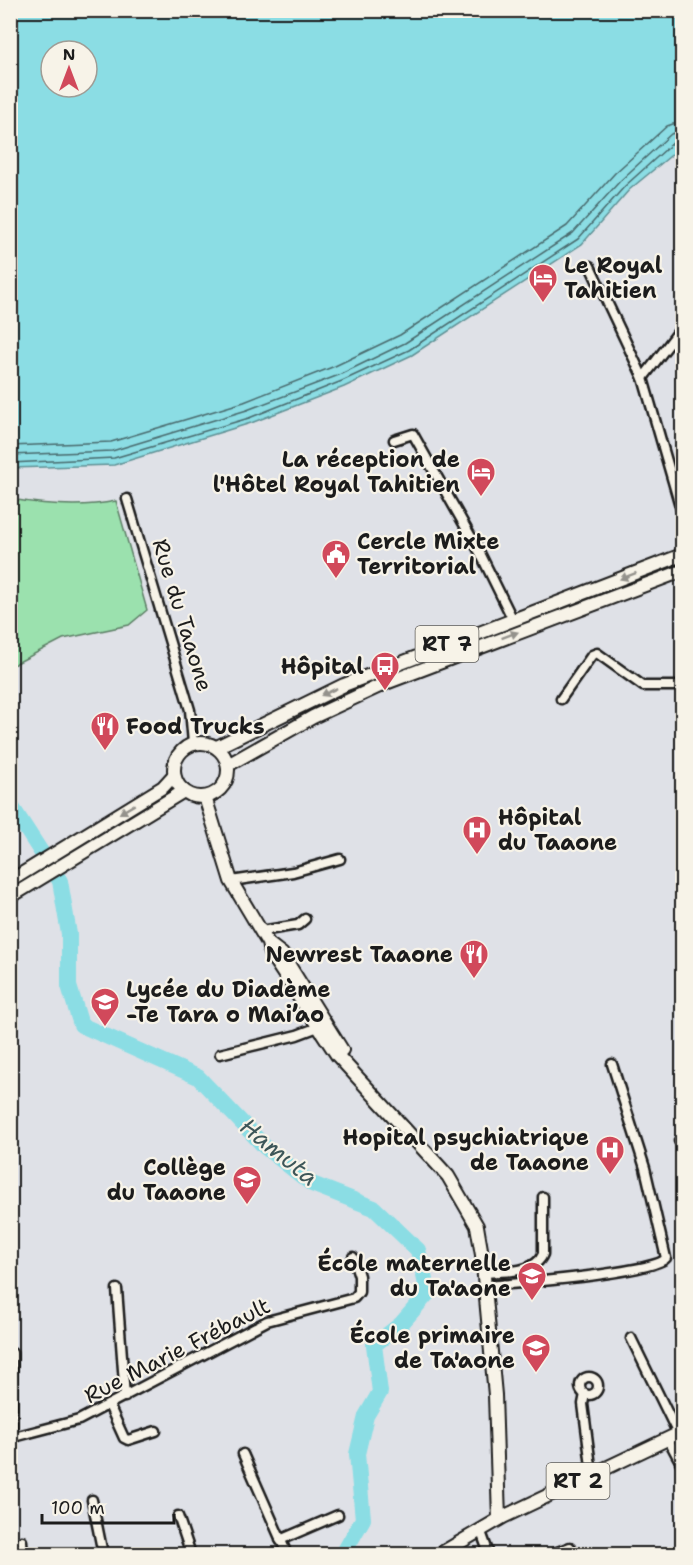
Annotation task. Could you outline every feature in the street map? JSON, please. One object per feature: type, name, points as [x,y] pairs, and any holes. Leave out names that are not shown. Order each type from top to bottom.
[{"type":"main road","name":"RT 7","points":[[217,747],[344,685],[682,555]]},
{"type":"main road","name":"RT 7","points":[[228,765],[314,717],[386,683],[682,571]]},
{"type":"main road","points":[[55,861],[162,787],[174,775],[177,757],[193,743],[209,743],[217,747],[228,765],[228,777],[222,788],[205,797],[196,797],[184,791],[174,775]]},
{"type":"main road","points":[[10,897],[37,872],[55,861],[184,791]]},
{"type":"main road","points":[[205,797],[231,881],[261,930],[270,953],[351,1070],[447,1176],[466,1204],[477,1226],[485,1280],[495,1406],[499,1519]]},
{"type":"main road","points":[[10,881],[37,872]]},
{"type":"main road","name":"RT 2","points":[[440,1554],[499,1519],[676,1435]]},
{"type":"street","points":[[590,266],[643,378],[682,513]]},
{"type":"street","points":[[643,378],[682,327]]},
{"type":"street","points":[[394,440],[413,434],[478,551],[513,620]]},
{"type":"street","name":"Rue du Taaone","points":[[127,499],[190,710],[193,743]]},
{"type":"street","points":[[561,699],[592,655],[597,652],[643,686],[682,686]]},
{"type":"street","points":[[231,881],[293,872],[340,859]]},
{"type":"street","points":[[261,930],[298,925],[305,918]]},
{"type":"street","points":[[220,1054],[322,1025]]},
{"type":"street","points":[[485,1280],[622,1272],[657,1264],[666,1257],[645,1167],[612,1064]]},
{"type":"street","points":[[485,1280],[530,1267],[540,1261],[543,1254],[543,1197]]},
{"type":"street","name":"Rue Marie Frébault","points":[[11,1438],[79,1420],[267,1321],[354,1298],[359,1292],[353,1257]]},
{"type":"street","points":[[117,1289],[125,1397]]},
{"type":"street","points":[[631,1338],[676,1435],[682,1465]]},
{"type":"street","points":[[11,1438],[12,1353]]},
{"type":"street","points":[[585,1394],[583,1404],[592,1474]]},
{"type":"street","points":[[109,1405],[124,1438],[128,1440],[156,1431]]},
{"type":"street","points":[[243,1454],[286,1554]]},
{"type":"street","points":[[92,1500],[103,1554]]},
{"type":"street","points":[[280,1540],[338,1515]]},
{"type":"street","points":[[178,1516],[191,1554]]},
{"type":"street","points":[[480,1529],[489,1554]]},
{"type":"street","points":[[22,1541],[23,1554]]},
{"type":"street","points":[[552,1554],[570,1547],[576,1554]]},
{"type":"green space","points":[[11,499],[63,505],[116,501],[147,610],[129,625],[63,639],[11,666]]},
{"type":"water","points":[[10,11],[682,11],[682,141],[675,152],[629,190],[582,244],[412,355],[344,387],[251,423],[114,465],[11,468]]},
{"type":"waterway","name":"Hamuta","points":[[10,804],[60,881],[69,934],[69,986],[81,1025],[198,1077],[265,1147],[312,1184],[374,1208],[418,1250],[428,1293],[401,1324],[374,1345],[380,1392],[366,1416],[357,1454],[363,1519],[343,1554]]},
{"type":"place","name":"Le Royal Tahitien","points":[[543,304]]},
{"type":"place","name":"La réception de l'Hôtel Royal Tahitien","points":[[481,498]]},
{"type":"place","name":"Cercle Mixte Territorial","points":[[336,580]]},
{"type":"place","name":"Hôpital","points":[[385,692]]},
{"type":"place","name":"Food Trucks","points":[[105,752]]},
{"type":"place","name":"Hôpital du Taaone","points":[[477,856]]},
{"type":"place","name":"Newrest Taaone","points":[[474,980]]},
{"type":"place","name":"Lycée du Diadème -Te Tara o Mai’ao","points":[[105,1028]]},
{"type":"place","name":"Hopital psychiatrique de Taaone","points":[[610,1176]]},
{"type":"place","name":"Collège du Taaone","points":[[247,1206]]},
{"type":"place","name":"École maternelle du Ta'aone","points":[[532,1302]]},
{"type":"place","name":"École primaire de Ta'aone","points":[[536,1374]]}]
